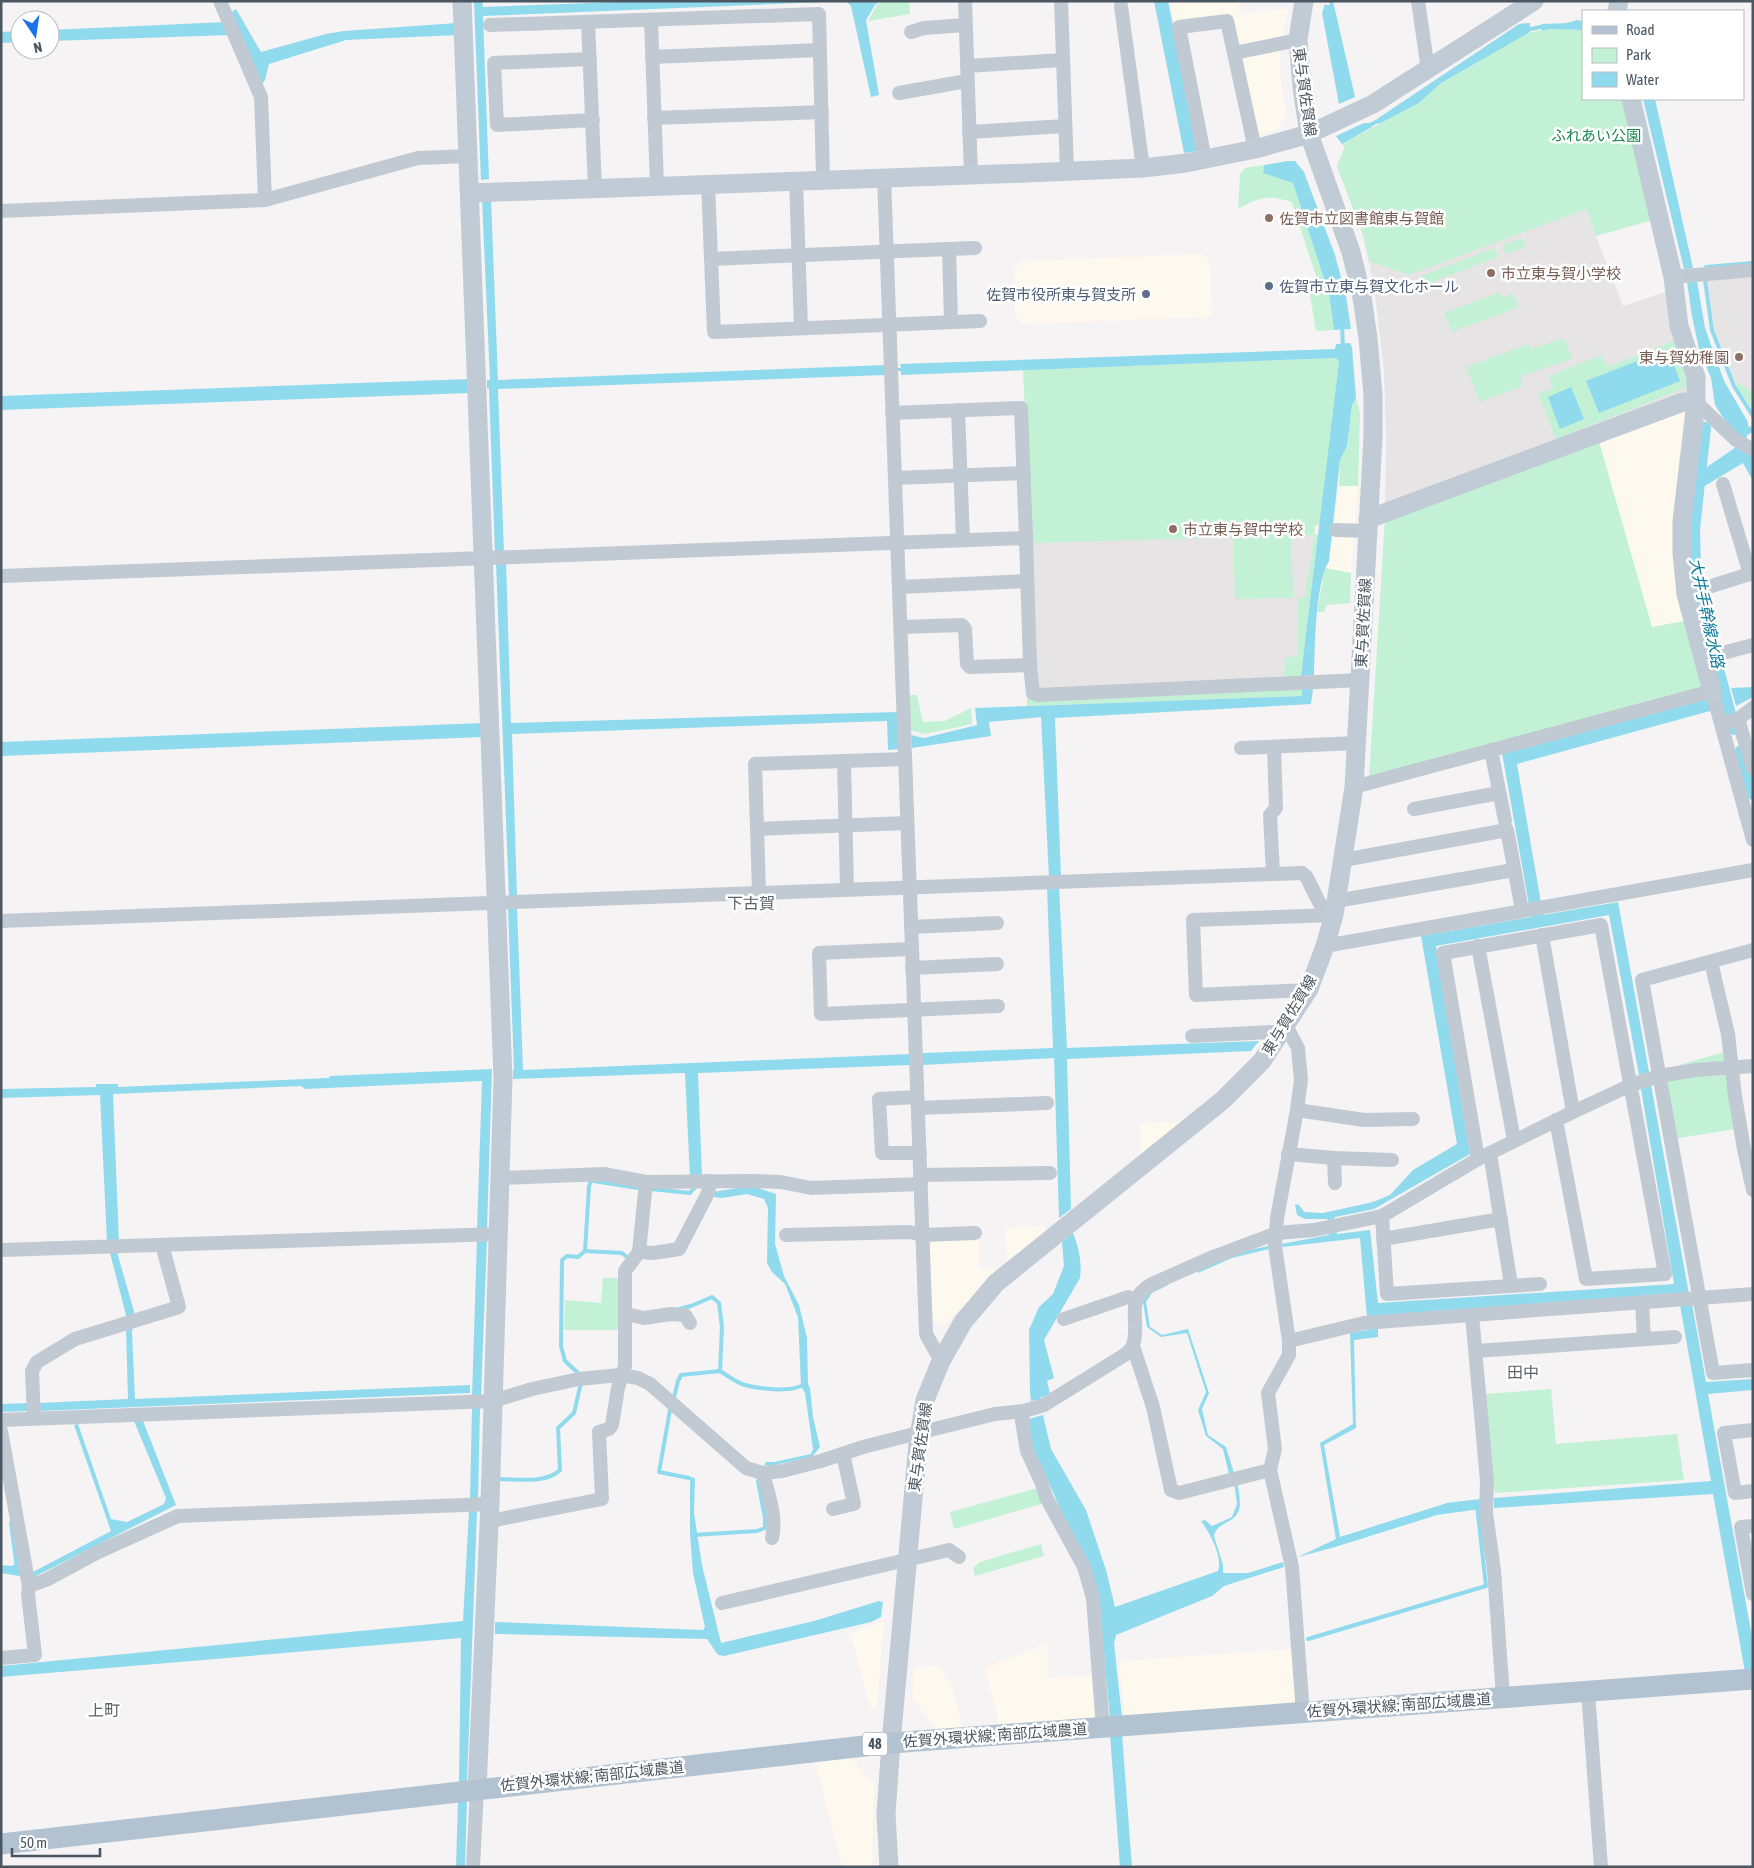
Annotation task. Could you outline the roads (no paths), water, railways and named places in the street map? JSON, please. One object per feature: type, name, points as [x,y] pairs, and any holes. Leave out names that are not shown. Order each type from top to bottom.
[{"type":"main road","name":"佐賀外環状線; 南部広域農道","points":[[1,1844],[890,1743],[1753,1679]]},
{"type":"street","points":[[220,1],[261,97],[265,200]]},
{"type":"street","points":[[462,1],[503,1078],[490,1512],[473,1867]]},
{"type":"street","points":[[965,1],[971,175]]},
{"type":"street","points":[[1061,1],[1067,171]]},
{"type":"street","name":"東与賀佐賀線","points":[[889,1867],[886,1814],[890,1743],[919,1433],[925,1400],[942,1361],[963,1322],[996,1283],[1223,1100],[1262,1061],[1308,990],[1325,946],[1335,908],[1354,787],[1368,525],[1372,395],[1364,314],[1351,252],[1309,134],[1298,40],[1304,1]]},
{"type":"street","points":[[1418,1],[1428,70]]},
{"type":"street","points":[[470,192],[1143,168],[1186,162],[1255,149],[1309,134],[1373,104],[1534,1]]},
{"type":"street","points":[[1121,6],[1143,168]]},
{"type":"street","points":[[490,25],[819,14],[823,179]]},
{"type":"street","points":[[651,20],[657,185]]},
{"type":"street","points":[[1203,149],[1179,27],[1227,21],[1255,149]]},
{"type":"street","points":[[588,22],[595,188]]},
{"type":"street","points":[[911,32],[924,28],[966,25]]},
{"type":"street","points":[[1234,53],[1298,40]]},
{"type":"street","points":[[652,57],[820,50]]},
{"type":"street","points":[[590,59],[494,63],[497,125],[592,120]]},
{"type":"street","points":[[967,66],[1063,60]]},
{"type":"street","points":[[899,93],[967,81]]},
{"type":"street","points":[[1631,100],[1673,277],[1680,326],[1696,377],[1696,402],[1682,521],[1682,553],[1711,656],[1712,691],[1753,769]]},
{"type":"street","points":[[654,118],[822,112]]},
{"type":"street","points":[[969,132],[1065,126]]},
{"type":"street","points":[[1,211],[265,200],[418,158],[468,156]]},
{"type":"street","points":[[884,177],[926,1334],[942,1361]]},
{"type":"street","points":[[796,180],[801,328]]},
{"type":"street","points":[[708,183],[714,332],[980,321]]},
{"type":"street","points":[[711,259],[975,248]]},
{"type":"street","points":[[949,249],[951,322]]},
{"type":"street","points":[[1673,277],[1753,270]]},
{"type":"street","points":[[1336,530],[1368,525],[1683,402],[1696,402],[1745,446]]},
{"type":"street","points":[[892,413],[1021,408],[1030,665],[1033,693],[1038,695],[1360,680]]},
{"type":"street","points":[[958,410],[963,540]]},
{"type":"street","points":[[895,478],[1024,473]]},
{"type":"street","points":[[1694,591],[1752,574],[1723,484]]},
{"type":"street","points":[[1,576],[1026,538]]},
{"type":"street","points":[[899,587],[1027,582]]},
{"type":"street","points":[[901,627],[962,625],[965,629],[967,664],[970,666],[1030,665]]},
{"type":"street","points":[[1711,656],[1753,645]]},
{"type":"street","points":[[1354,787],[1712,691]]},
{"type":"street","points":[[1729,722],[1753,708]]},
{"type":"street","points":[[1729,722],[1753,840]]},
{"type":"street","points":[[1241,748],[1357,743]]},
{"type":"street","points":[[1274,747],[1276,808],[1270,814],[1274,874]]},
{"type":"street","points":[[1491,750],[1505,821]]},
{"type":"street","points":[[759,892],[755,764],[905,759]]},
{"type":"street","points":[[844,761],[848,889]]},
{"type":"street","points":[[1414,809],[1500,793]]},
{"type":"street","points":[[758,829],[907,823]]},
{"type":"street","points":[[1343,858],[1349,859],[1507,830],[1522,910]]},
{"type":"street","points":[[1308,990],[1196,995],[1192,920],[1335,908],[1514,870]]},
{"type":"street","points":[[1325,946],[1753,870]]},
{"type":"street","points":[[1,920],[1302,873],[1306,876],[1320,904],[1335,908]]},
{"type":"street","points":[[911,928],[997,923]]},
{"type":"street","points":[[1511,1285],[1501,1219],[1484,1156],[1443,953],[1601,925],[1665,1274],[1586,1279],[1556,1120]]},
{"type":"street","points":[[1542,935],[1573,1112]]},
{"type":"street","points":[[1478,946],[1514,1140]]},
{"type":"street","points":[[911,949],[819,953],[821,1014],[998,1006]]},
{"type":"street","points":[[1753,950],[1642,980],[1713,1373],[1753,1370]]},
{"type":"street","points":[[1711,962],[1728,1034],[1735,1096],[1753,1190]]},
{"type":"street","points":[[912,968],[997,964]]},
{"type":"street","points":[[1192,1036],[1283,1030],[1298,1048],[1300,1080],[1297,1110],[1277,1218],[1277,1233],[1274,1246],[1289,1341],[1289,1355],[1268,1392],[1275,1449],[1270,1470],[1292,1567],[1303,1713]]},
{"type":"street","points":[[1270,1470],[1179,1493],[1171,1490],[1153,1407],[1133,1346],[1136,1300],[1144,1289],[1213,1257],[1277,1233],[1314,1230],[1382,1216],[1514,1140],[1631,1085],[1660,1076],[1696,1070],[1753,1066]]},
{"type":"street","points":[[920,1153],[882,1154],[879,1099],[918,1103],[1046,1103]]},
{"type":"street","points":[[1297,1110],[1364,1120],[1413,1119]]},
{"type":"street","points":[[1288,1154],[1392,1160]]},
{"type":"street","points":[[1334,1158],[1335,1183]]},
{"type":"street","points":[[500,1178],[604,1174],[646,1182],[779,1182],[811,1188],[921,1179],[1050,1173]]},
{"type":"street","points":[[639,1252],[653,1253],[679,1249],[706,1197],[709,1189],[707,1181]]},
{"type":"street","points":[[29,1586],[46,1580],[98,1552],[178,1516],[490,1512],[602,1499],[599,1432],[609,1429],[612,1425],[620,1375],[625,1366],[625,1271],[639,1252],[646,1182]]},
{"type":"street","points":[[1382,1216],[1388,1294],[1540,1284]]},
{"type":"street","points":[[1384,1239],[1501,1219]]},
{"type":"street","points":[[786,1235],[909,1232],[923,1235],[975,1233]]},
{"type":"street","points":[[1,1250],[499,1234]]},
{"type":"street","points":[[34,1418],[32,1371],[37,1362],[75,1339],[178,1308],[162,1245]]},
{"type":"street","points":[[1289,1341],[1364,1323],[1753,1294]]},
{"type":"street","points":[[1064,1319],[1128,1297],[1136,1300]]},
{"type":"street","points":[[1642,1302],[1644,1339]]},
{"type":"street","points":[[626,1314],[644,1318],[671,1314],[685,1316],[690,1323]]},
{"type":"street","points":[[1472,1315],[1487,1481],[1486,1512],[1494,1570],[1503,1697]]},
{"type":"street","points":[[1476,1351],[1675,1337]]},
{"type":"street","points":[[1,1420],[493,1401],[532,1389],[579,1379],[620,1375],[638,1378],[650,1384],[746,1468],[763,1473],[782,1471],[995,1414],[1024,1411],[1044,1405],[1126,1354],[1133,1346]]},
{"type":"street","points":[[1024,1411],[1022,1421],[1026,1452],[1041,1481],[1046,1498],[1084,1567],[1093,1598],[1103,1728]]},
{"type":"street","points":[[1753,1430],[1724,1433],[1735,1493],[1753,1491]]},
{"type":"street","points":[[1,1431],[29,1586],[28,1594],[35,1655],[1,1658]]},
{"type":"street","points":[[833,1509],[854,1504],[843,1454]]},
{"type":"street","points":[[763,1473],[773,1512],[774,1530],[772,1538]]},
{"type":"street","points":[[1753,1526],[1741,1527],[1753,1593]]},
{"type":"street","points":[[722,1603],[949,1550],[959,1557]]},
{"type":"street","points":[[1588,1692],[1601,1867]]},
{"type":"water","points":[[474,1],[482,1],[483,7],[645,1],[846,1],[483,16],[489,179],[481,180]]},
{"type":"water","points":[[846,1],[881,1],[875,5],[866,20],[879,95],[871,97],[851,6]]},
{"type":"water","points":[[1154,1],[1168,1],[1198,151],[1184,153]]},
{"type":"water","points":[[1329,1],[1333,1],[1355,97],[1339,104],[1322,13],[1325,4],[1330,5]]},
{"type":"water","points":[[236,9],[261,52],[326,34],[344,31],[457,23],[458,35],[346,40],[269,64],[265,80],[261,85],[232,35],[60,41],[60,30],[226,22],[230,13]]},
{"type":"water","points":[[1582,21],[1582,30],[1549,29],[1542,31],[1541,24]]},
{"type":"water","points":[[1530,23],[1530,32],[1441,83],[1419,103],[1379,124],[1377,119],[1519,24]]},
{"type":"water","points":[[1,32],[10,32],[10,43],[1,43]]},
{"type":"water","points":[[1643,100],[1655,100],[1693,268],[1684,269]]},
{"type":"water","points":[[1364,123],[1371,123],[1372,127],[1342,144],[1336,136]]},
{"type":"water","points":[[1295,161],[1304,172],[1335,255],[1346,296],[1351,329],[1334,330],[1329,294],[1293,183],[1263,173],[1264,165]]},
{"type":"water","points":[[482,199],[491,199],[498,380],[885,365],[885,375],[498,389],[504,553],[495,554],[489,389],[487,388],[487,380],[490,380]]},
{"type":"water","points":[[1697,281],[1705,328],[1724,381],[1748,422],[1748,426],[1751,427],[1753,425],[1753,432],[1747,435],[1747,440],[1731,430],[1715,405],[1711,378],[1699,349],[1687,282]]},
{"type":"water","points":[[1350,343],[1352,347],[1356,398],[1352,405],[1347,446],[1340,460],[1329,561],[1324,571],[1318,600],[1314,675],[1301,676],[1339,362],[1336,358],[901,375],[901,371],[898,371],[898,368],[901,368],[900,364],[1335,349],[1336,344]]},
{"type":"water","points":[[1668,349],[1680,381],[1599,413],[1586,381]]},
{"type":"water","points":[[470,379],[471,393],[1,410],[1,396]]},
{"type":"water","points":[[1571,387],[1584,419],[1560,429],[1548,397]]},
{"type":"water","points":[[1736,447],[1753,457],[1753,481],[1743,463],[1703,487],[1704,469]]},
{"type":"water","points":[[496,562],[506,562],[511,723],[898,712],[899,749],[888,750],[887,721],[512,734],[517,897],[509,898]]},
{"type":"water","points":[[1753,687],[1753,697],[1736,706],[1731,688]]},
{"type":"water","points":[[1302,689],[1313,689],[1311,704],[1055,718],[1061,877],[1049,878],[1041,717],[989,722],[991,736],[912,748],[911,735],[924,738],[977,725],[975,708],[1302,696]]},
{"type":"water","points":[[1706,699],[1710,705],[1710,711],[1517,764],[1541,903],[1529,905],[1502,753]]},
{"type":"water","points":[[483,723],[483,737],[1,756],[1,742]]},
{"type":"water","points":[[1059,886],[1067,1048],[1259,1041],[1251,1051],[1067,1059],[1071,1209],[1059,1218],[1054,1058],[923,1065],[923,1053],[1053,1048],[1047,887]]},
{"type":"water","points":[[1618,902],[1649,1072],[1639,1075],[1609,915],[1436,946],[1470,1154],[1374,1209],[1328,1220],[1305,1219],[1297,1215],[1295,1204],[1299,1205],[1304,1212],[1323,1213],[1373,1202],[1390,1195],[1413,1170],[1457,1144],[1421,936],[1531,917],[1531,915],[1543,913],[1543,915]]},
{"type":"water","points":[[508,907],[517,907],[523,1070],[911,1054],[911,1065],[698,1073],[702,1176],[690,1177],[685,1073],[513,1079]]},
{"type":"water","points":[[492,1069],[487,1229],[477,1229],[482,1081],[305,1089],[301,1086],[113,1094],[119,1242],[107,1242],[100,1095],[1,1098],[1,1089],[96,1087],[96,1084],[118,1084],[118,1087]]},
{"type":"water","points":[[1651,1085],[1689,1294],[1367,1317],[1360,1238],[1282,1247],[1281,1244],[1329,1235],[1329,1232],[1336,1230],[1337,1234],[1370,1230],[1378,1303],[1674,1284],[1641,1089]]},
{"type":"water","points":[[752,1186],[776,1194],[775,1244],[784,1276],[799,1305],[807,1338],[808,1384],[820,1447],[812,1457],[769,1466],[764,1465],[766,1462],[811,1454],[813,1449],[805,1393],[801,1386],[798,1317],[785,1284],[772,1272],[767,1263],[768,1208],[764,1199],[747,1194],[722,1198],[714,1197],[712,1192]]},
{"type":"water","points":[[1073,1233],[1080,1255],[1080,1278],[1044,1340],[1054,1378],[1047,1381],[1050,1394],[1040,1398],[1041,1401],[1035,1403],[1035,1400],[1031,1401],[1030,1394],[1029,1330],[1039,1307],[1053,1294],[1064,1266],[1062,1242]]},
{"type":"water","points":[[477,1239],[487,1239],[481,1395],[472,1396]]},
{"type":"water","points":[[1268,1246],[1269,1249],[1232,1258],[1198,1273],[1198,1269],[1233,1254]]},
{"type":"water","points":[[117,1252],[135,1315],[132,1332],[135,1399],[470,1385],[470,1393],[39,1411],[39,1403],[128,1399],[127,1319],[110,1253]]},
{"type":"water","points":[[1166,1283],[1168,1285],[1152,1293],[1146,1302],[1150,1327],[1162,1335],[1188,1329],[1209,1393],[1202,1409],[1208,1435],[1226,1447],[1234,1473],[1229,1474],[1223,1449],[1206,1436],[1198,1410],[1206,1392],[1187,1333],[1161,1337],[1147,1327],[1143,1302],[1150,1290]]},
{"type":"water","points":[[1692,1304],[1706,1382],[1753,1379],[1753,1390],[1708,1394],[1753,1642],[1753,1671],[1745,1672],[1713,1494],[1494,1508],[1494,1498],[1711,1481],[1680,1305]]},
{"type":"water","points":[[1368,1327],[1378,1328],[1378,1337],[1354,1340],[1356,1428],[1324,1445],[1340,1537],[1447,1503],[1480,1499],[1480,1509],[1437,1515],[1298,1557],[1336,1539],[1320,1443],[1353,1424],[1350,1333],[1368,1330]]},
{"type":"water","points":[[28,1403],[28,1411],[1,1412],[1,1404]]},
{"type":"water","points":[[472,1408],[480,1408],[478,1501],[470,1500]]},
{"type":"water","points":[[1043,1415],[1051,1449],[1086,1510],[1106,1570],[1115,1607],[1218,1571],[1219,1559],[1217,1552],[1212,1538],[1201,1521],[1205,1520],[1212,1526],[1232,1517],[1237,1504],[1234,1481],[1237,1481],[1239,1492],[1239,1511],[1236,1516],[1219,1527],[1214,1536],[1223,1565],[1223,1573],[1248,1573],[1283,1562],[1284,1567],[1224,1586],[1212,1596],[1116,1635],[1114,1644],[1122,1717],[1110,1718],[1099,1599],[1049,1483],[1031,1449],[1027,1425],[1029,1419]]},
{"type":"water","points":[[134,1421],[143,1421],[176,1505],[32,1578],[1,1573],[1,1565],[11,1566],[18,1563],[33,1572],[111,1531],[74,1425],[78,1424],[111,1519],[127,1522],[164,1504],[166,1498]]},
{"type":"water","points":[[690,1477],[695,1478],[694,1513],[702,1565],[721,1643],[814,1621],[879,1601],[883,1602],[881,1617],[871,1622],[724,1656],[718,1655],[707,1639],[495,1634],[495,1622],[703,1630],[705,1627],[693,1573],[690,1534]]},
{"type":"water","points":[[469,1511],[477,1511],[467,1782],[459,1782],[461,1638],[1,1677],[1,1666],[463,1621]]},
{"type":"water","points":[[1122,1734],[1132,1867],[1120,1867],[1110,1735]]},
{"type":"water","points":[[467,1800],[465,1867],[456,1867],[458,1801]]},
{"type":"waterway","points":[[1525,30],[1546,26]]},
{"type":"waterway","points":[[1368,126],[1382,119]]},
{"type":"waterway","points":[[1706,267],[1753,263]]},
{"type":"waterway","points":[[1705,280],[1712,330],[1734,386],[1753,416]]},
{"type":"waterway","points":[[1342,325],[1343,348]]},
{"type":"waterway","name":"大井手幹線水路","points":[[1705,428],[1694,529],[1695,569],[1699,598],[1734,729]]},
{"type":"waterway","name":"大井手幹線水路","points":[[1741,751],[1753,794]]},
{"type":"waterway","points":[[627,1257],[622,1253],[585,1251],[589,1186],[591,1181],[594,1181],[638,1188]]},
{"type":"waterway","points":[[651,1189],[690,1193],[696,1186]]},
{"type":"waterway","points":[[578,1373],[565,1361],[561,1346],[562,1260],[567,1256],[578,1257],[585,1251]]},
{"type":"waterway","points":[[679,1309],[712,1297],[719,1303],[722,1327],[720,1371],[732,1379],[745,1385],[765,1389],[789,1389],[801,1386]]},
{"type":"waterway","points":[[674,1397],[681,1375],[720,1371]]},
{"type":"waterway","points":[[498,1479],[539,1479],[560,1470],[558,1428],[574,1413],[581,1383]]},
{"type":"waterway","points":[[670,1410],[659,1472],[689,1478]]},
{"type":"waterway","points":[[694,1535],[757,1531],[765,1528],[758,1481]]},
{"type":"waterway","points":[[1308,1639],[1486,1586],[1477,1505]]},
{"type":"waterway","points":[[11,1523],[17,1568]]},
{"type":"place","name":"佐賀市立図書館東与賀館","points":[[1269,218]]},
{"type":"place","name":"市立東与賀小学校","points":[[1491,273]]},
{"type":"place","name":"佐賀市立東与賀文化ホール","points":[[1269,286]]},
{"type":"place","name":"佐賀市役所東与賀支所","points":[[1146,294]]},
{"type":"place","name":"東与賀幼稚園","points":[[1739,357]]},
{"type":"place","name":"市立東与賀中学校","points":[[1173,529]]},
{"type":"district","name":"下古賀","points":[[751,903]]},
{"type":"district","name":"田中","points":[[1523,1372]]},
{"type":"district","name":"上町","points":[[104,1710]]},
{"type":"park label","name":"ふれあい公園","points":[[1596,135]]}]
